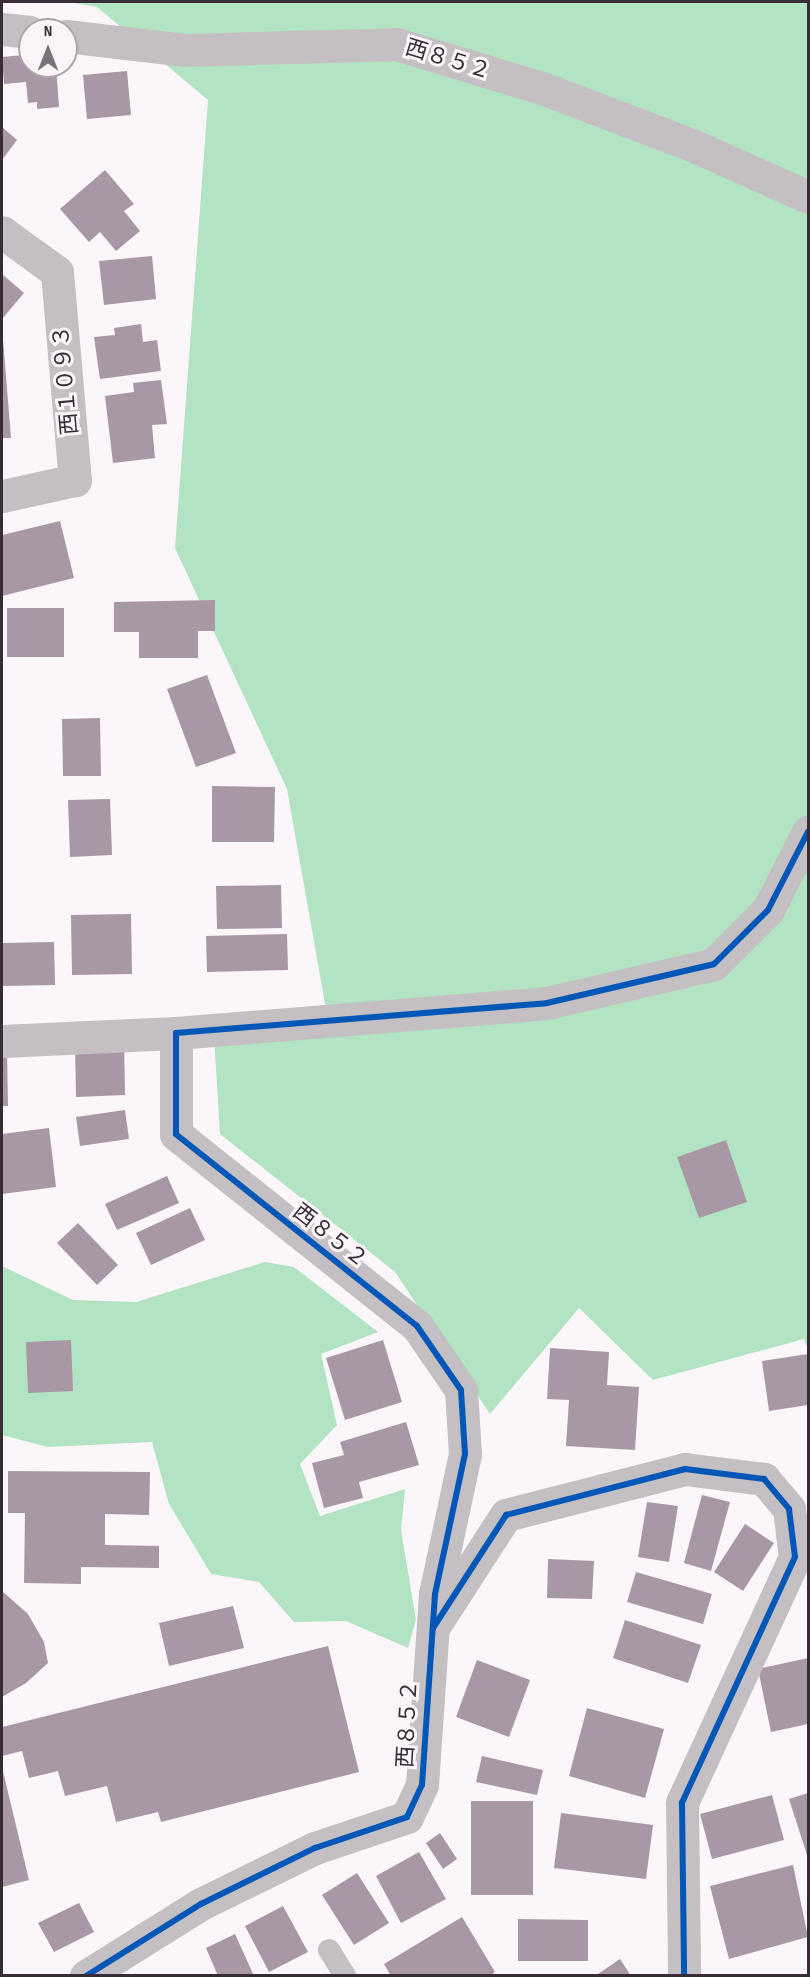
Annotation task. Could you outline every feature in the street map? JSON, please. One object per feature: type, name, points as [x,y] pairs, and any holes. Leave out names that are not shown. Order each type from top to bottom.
[{"type":"street","points":[[2,29],[18,31]]},
{"type":"street","name":"西８５２","points":[[78,37],[186,50],[396,44],[542,88],[692,145],[808,197]]},
{"type":"street","name":"西１０９３","points":[[2,232],[57,272],[75,480],[2,496]]},
{"type":"street","points":[[2,1041],[176,1033],[547,1003],[714,964],[768,910],[808,832]]},
{"type":"street","name":"西８５２","points":[[86,1976],[201,1904],[315,1848],[407,1817],[422,1785],[435,1594],[465,1454],[461,1390],[417,1326],[176,1134],[176,1033]]},
{"type":"street","points":[[431,1630],[506,1515],[686,1469],[764,1479],[789,1509],[795,1557],[681,1803],[684,1976]]},
{"type":"lane","points":[[329,1950],[345,1976]]},
{"type":"green space","points":[[68,2],[808,2],[808,1349],[804,1339],[653,1380],[579,1308],[490,1414],[395,1272],[220,1134],[214,1036],[330,1032],[287,789],[175,548],[208,100],[97,7]]},
{"type":"green space","points":[[265,1262],[294,1267],[378,1332],[321,1354],[337,1425],[300,1464],[320,1516],[405,1489],[401,1530],[416,1620],[408,1648],[346,1621],[294,1622],[259,1582],[211,1574],[169,1504],[152,1442],[48,1447],[2,1435],[2,1266],[73,1300],[136,1302]]},
{"type":"building","points":[[18,56],[18,78],[57,78],[59,107],[37,109],[37,102],[28,103],[26,82],[4,84],[2,57]]},
{"type":"building","points":[[127,71],[131,115],[87,119],[83,75]]},
{"type":"building","points":[[2,127],[17,140],[2,160]]},
{"type":"building","points":[[105,170],[134,204],[124,211],[140,231],[116,251],[100,232],[89,242],[60,209]]},
{"type":"building","points":[[152,256],[156,299],[104,305],[99,261]]},
{"type":"building","points":[[2,274],[24,293],[2,319]]},
{"type":"building","points":[[141,324],[143,342],[157,340],[161,371],[100,379],[94,337],[115,335],[114,328]]},
{"type":"building","points":[[2,327],[11,438],[2,438]]},
{"type":"building","points":[[161,380],[167,424],[152,425],[155,458],[113,463],[105,396],[134,392],[133,383]]},
{"type":"building","points":[[60,521],[74,578],[2,596],[2,535]]},
{"type":"building","points":[[215,600],[215,631],[198,631],[198,658],[139,658],[139,632],[114,632],[114,602]]},
{"type":"building","points":[[7,608],[64,608],[64,657],[7,657]]},
{"type":"building","points":[[207,675],[236,753],[196,767],[167,689]]},
{"type":"building","points":[[100,718],[101,776],[63,776],[62,719]]},
{"type":"building","points":[[212,786],[275,787],[274,842],[212,842]]},
{"type":"building","points":[[110,799],[112,855],[70,857],[68,800]]},
{"type":"building","points":[[281,885],[282,928],[217,929],[216,886]]},
{"type":"building","points":[[131,914],[132,974],[72,975],[71,915]]},
{"type":"building","points":[[287,934],[288,970],[207,972],[206,936]]},
{"type":"building","points":[[54,942],[55,985],[2,986],[2,943]]},
{"type":"building","points":[[124,1038],[125,1095],[76,1097],[75,1040]]},
{"type":"building","points":[[2,1051],[7,1051],[8,1106],[2,1106]]},
{"type":"building","points":[[125,1110],[129,1139],[80,1146],[76,1117]]},
{"type":"building","points":[[49,1128],[56,1187],[2,1194],[2,1134]]},
{"type":"building","points":[[726,1140],[747,1202],[699,1218],[677,1157]]},
{"type":"building","points":[[167,1176],[179,1203],[117,1230],[105,1204]]},
{"type":"building","points":[[190,1208],[205,1240],[151,1265],[136,1233]]},
{"type":"building","points":[[78,1223],[118,1265],[97,1285],[57,1243]]},
{"type":"building","points":[[71,1340],[73,1391],[28,1393],[26,1342]]},
{"type":"building","points":[[383,1340],[402,1402],[345,1420],[326,1358]]},
{"type":"building","points":[[550,1348],[609,1352],[607,1385],[639,1387],[635,1450],[566,1446],[569,1400],[547,1399]]},
{"type":"building","points":[[808,1354],[808,1405],[769,1411],[762,1361]]},
{"type":"building","points":[[406,1422],[419,1465],[359,1482],[363,1498],[324,1508],[312,1463],[344,1455],[340,1442]]},
{"type":"building","points":[[8,1471],[150,1472],[149,1515],[105,1514],[105,1545],[159,1546],[159,1568],[81,1567],[81,1584],[24,1583],[25,1513],[8,1513]]},
{"type":"building","points":[[702,1495],[730,1502],[711,1571],[684,1563]]},
{"type":"building","points":[[647,1502],[678,1506],[669,1562],[638,1557]]},
{"type":"building","points":[[745,1524],[774,1543],[743,1591],[714,1572]]},
{"type":"building","points":[[548,1559],[594,1561],[592,1599],[547,1598]]},
{"type":"building","points":[[636,1572],[712,1594],[703,1624],[627,1602]]},
{"type":"building","points":[[2,1591],[28,1614],[44,1642],[48,1663],[26,1683],[2,1697]]},
{"type":"building","points":[[233,1606],[244,1648],[169,1666],[159,1623]]},
{"type":"building","points":[[625,1620],[701,1645],[688,1683],[613,1658]]},
{"type":"building","points":[[328,1646],[359,1772],[161,1822],[158,1812],[116,1822],[107,1786],[65,1796],[58,1771],[29,1778],[22,1751],[2,1756],[2,1727]]},
{"type":"building","points":[[808,1658],[808,1724],[771,1732],[758,1669]]},
{"type":"building","points":[[477,1660],[530,1680],[509,1737],[456,1717]]},
{"type":"building","points":[[587,1708],[664,1729],[645,1798],[569,1776]]},
{"type":"building","points":[[482,1756],[543,1770],[537,1795],[476,1782]]},
{"type":"building","points":[[2,1767],[29,1880],[2,1887]]},
{"type":"building","points":[[808,1793],[808,1858],[789,1799]]},
{"type":"building","points":[[772,1795],[784,1840],[712,1859],[700,1814]]},
{"type":"building","points":[[471,1801],[533,1801],[533,1895],[471,1895]]},
{"type":"building","points":[[561,1813],[653,1825],[646,1879],[554,1868]]},
{"type":"building","points":[[440,1833],[457,1859],[443,1869],[426,1843]]},
{"type":"building","points":[[419,1852],[446,1899],[401,1923],[376,1876]]},
{"type":"building","points":[[793,1865],[808,1937],[729,1959],[710,1886]]},
{"type":"building","points":[[357,1873],[389,1923],[354,1945],[322,1895]]},
{"type":"building","points":[[79,1903],[94,1932],[54,1952],[38,1923]]},
{"type":"building","points":[[283,1906],[308,1952],[269,1972],[245,1926]]},
{"type":"building","points":[[462,1917],[495,1972],[490,1976],[391,1976],[384,1964]]},
{"type":"building","points":[[518,1919],[588,1920],[588,1961],[518,1961]]},
{"type":"building","points":[[235,1934],[254,1976],[218,1976],[206,1948]]},
{"type":"building","points":[[620,1959],[631,1976],[595,1976]]},
{"type":"cycle path","points":[[86,1976],[201,1904],[315,1848],[407,1817],[422,1785],[435,1594],[465,1454],[461,1390],[417,1326],[176,1134],[176,1033],[547,1003],[714,964],[768,910],[808,832]]},
{"type":"cycle path","points":[[433,1628],[506,1515],[685,1469],[764,1479],[789,1509],[795,1557],[682,1803],[684,1976]]}]
